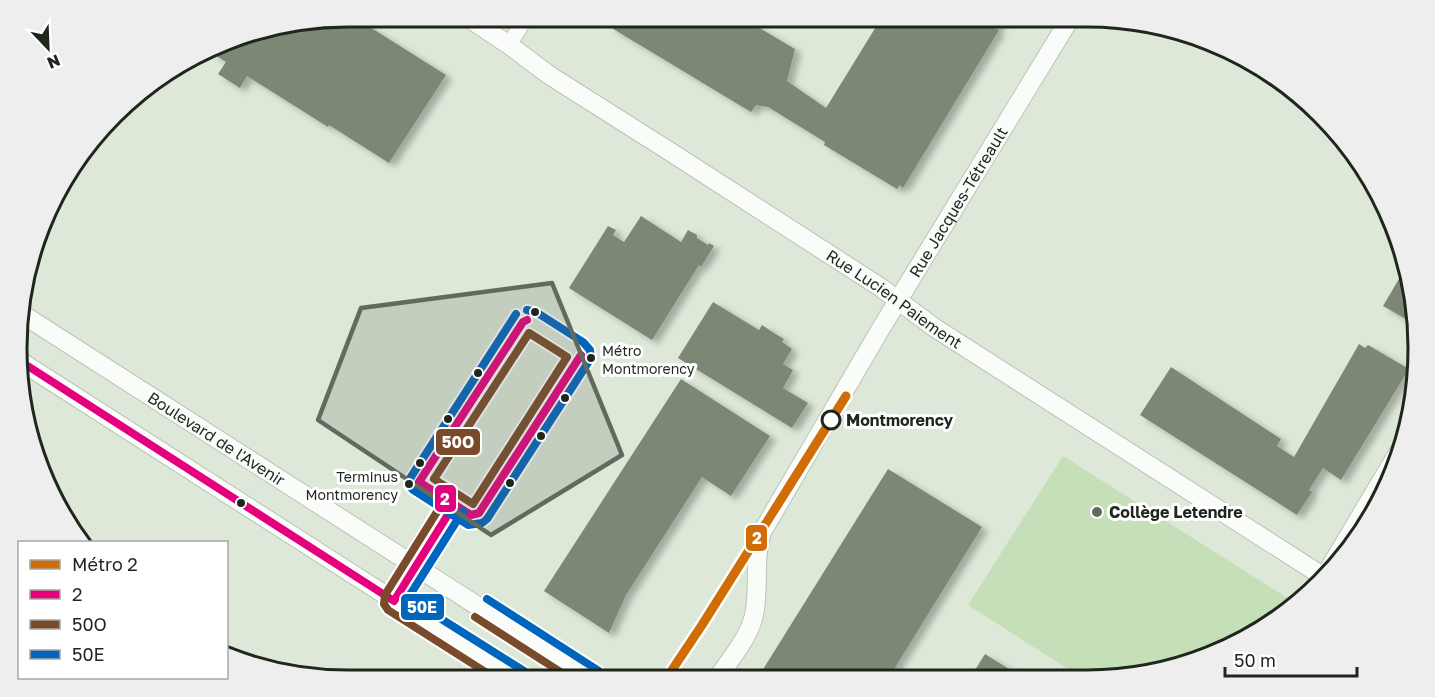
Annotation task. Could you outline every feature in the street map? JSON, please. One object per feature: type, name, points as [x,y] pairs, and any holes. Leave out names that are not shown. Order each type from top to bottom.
[{"type":"street","name":"Rue Lucien Paiement","points":[[483,27],[549,75],[899,300],[935,328],[1318,572]]},
{"type":"street","points":[[509,45],[520,27]]},
{"type":"street","name":"Rue Jacques-Tétreault","points":[[723,670],[752,622],[756,603],[758,549],[762,531],[1064,27]]},
{"type":"street","name":"Boulevard de l'Avenir","points":[[29,319],[577,670]]},
{"type":"street","points":[[28,367],[502,670]]},
{"type":"street","points":[[1347,537],[1380,482]]},
{"type":"highlighted area","points":[[552,283],[622,455],[491,535],[318,420],[361,308]]},
{"type":"green space","name":"Collège Letendre","points":[[1063,456],[1288,598],[1247,627],[1210,646],[1149,664],[1086,670],[1070,670],[968,605]]},
{"type":"building","points":[[370,27],[446,75],[389,163],[247,76],[240,88],[218,74],[226,62],[216,55],[265,38],[307,30]]},
{"type":"building","points":[[610,27],[758,27],[795,49],[787,81],[826,108],[876,27],[996,27],[999,30],[903,188],[900,185],[897,189],[824,145],[825,142],[768,107],[756,105],[751,112]]},
{"type":"building","points":[[641,216],[681,242],[688,230],[708,245],[709,243],[714,246],[701,267],[699,265],[652,340],[569,288],[608,226],[616,230],[613,235],[624,242]]},
{"type":"building","points":[[1400,277],[1406,319],[1383,306]]},
{"type":"building","name":"Montmorency","points":[[713,302],[759,330],[762,325],[784,339],[782,342],[792,349],[783,364],[793,370],[783,388],[808,403],[792,428],[678,358]]},
{"type":"building","points":[[1359,344],[1365,348],[1368,345],[1407,368],[1407,373],[1341,480],[1323,468],[1309,490],[1312,492],[1297,515],[1140,415],[1171,367],[1281,439],[1277,446],[1294,457]]},
{"type":"building","points":[[681,379],[770,436],[731,496],[702,477],[626,595],[609,633],[544,591]]},
{"type":"building","points":[[888,469],[982,527],[894,670],[763,670]]},
{"type":"building","points":[[985,654],[1010,670],[975,670]]},
{"type":"metro line","name":"2","points":[[672,670],[846,396]]},
{"type":"transit line","name":"50E","points":[[516,314],[409,480],[409,485],[413,490],[468,525],[482,523],[487,519],[591,358],[590,350],[583,342],[536,312],[527,310]]},
{"type":"transit line","name":"2","points":[[527,320],[523,322],[419,482],[471,515],[479,513],[581,355]]},
{"type":"transit line","name":"50O","points":[[529,333],[567,357],[473,504],[434,479],[529,333]]},
{"type":"transit line","name":"2","points":[[28,366],[394,601],[454,505]]},
{"type":"transit line","name":"50O","points":[[445,499],[385,595],[384,604],[388,610],[482,670]]},
{"type":"transit line","name":"50E","points":[[463,511],[408,598],[522,670]]},
{"type":"transit line","name":"50E","points":[[487,599],[597,670]]},
{"type":"transit line","name":"50O","points":[[475,617],[557,670]]},
{"type":"place","name":"Métro Montmorency","points":[[591,358]]},
{"type":"place","name":"Montmorency","points":[[831,420]]},
{"type":"place","name":"Terminus Montmorency","points":[[409,484]]},
{"type":"place","name":"Collège Letendre","points":[[1097,512]]}]
